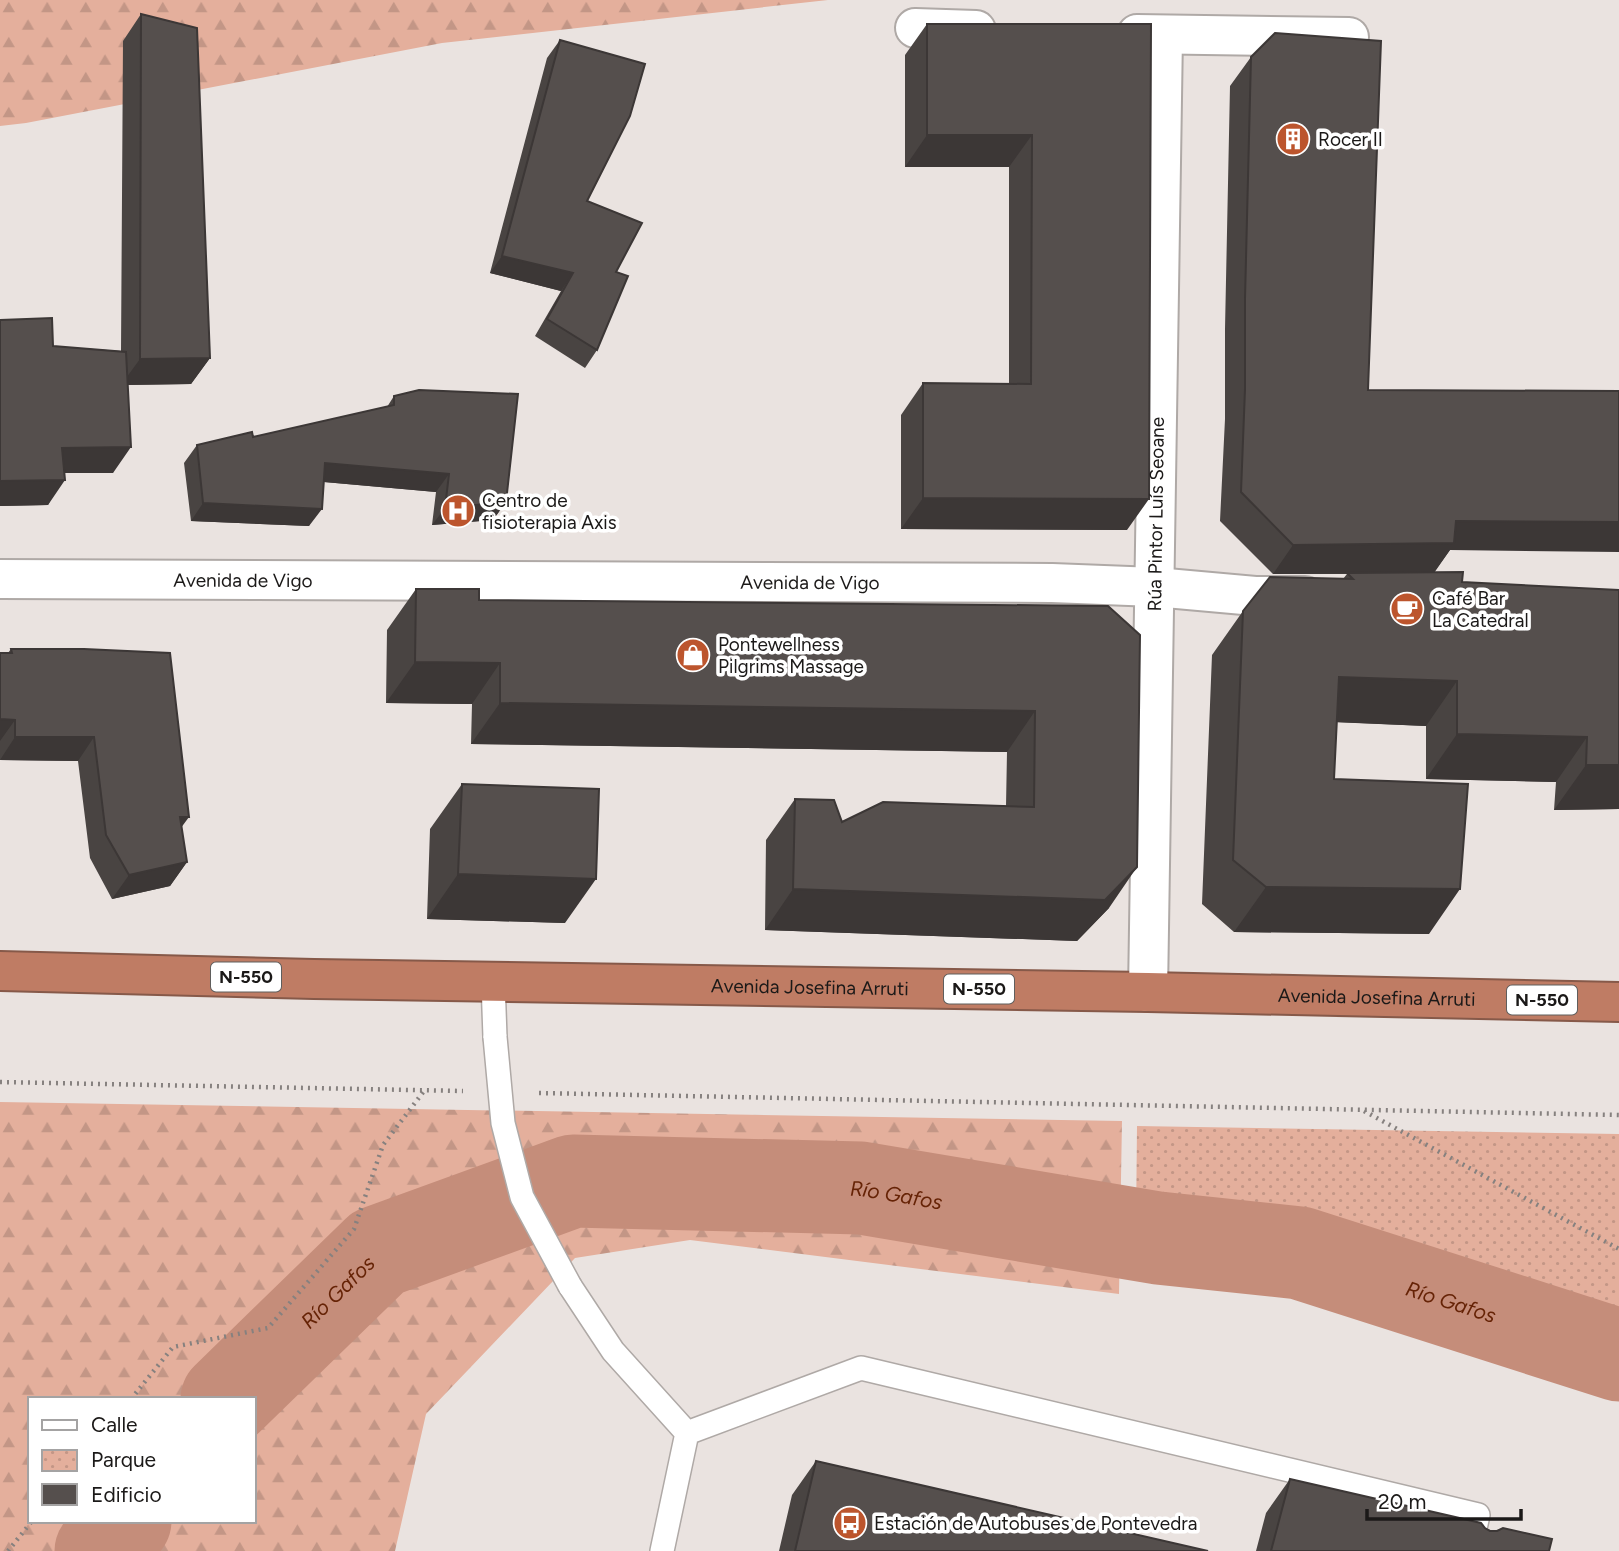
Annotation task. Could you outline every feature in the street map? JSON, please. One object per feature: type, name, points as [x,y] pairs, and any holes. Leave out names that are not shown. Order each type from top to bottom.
[{"type":"highway","name":"Avenida Josefina Arruti","points":[[0,971],[1619,1002]]},
{"type":"street","points":[[915,28],[1012,31]]},
{"type":"street","points":[[1108,34],[1349,37]]},
{"type":"street","name":"Rúa Pintor Luís Seoane","points":[[1148,992],[1163,35]]},
{"type":"street","name":"Avenida de Vigo","points":[[0,579],[1052,583],[1155,587],[1255,596],[1337,596]]},
{"type":"lane","points":[[493,982],[503,1123],[522,1197],[569,1286],[613,1351],[687,1433]]},
{"type":"lane","points":[[687,1433],[861,1368],[1478,1515],[1470,1551]]},
{"type":"lane","points":[[662,1551],[687,1433]]},
{"type":"path","points":[[0,1082],[466,1091]]},
{"type":"path","points":[[133,1397],[173,1347],[268,1328],[354,1228],[383,1145],[424,1091]]},
{"type":"path","points":[[536,1093],[1619,1115]]},
{"type":"path","points":[[1361,1110],[1619,1249]]},
{"type":"path","points":[[8,1551],[30,1523]]},
{"type":"green space","points":[[0,0],[828,0],[442,43],[0,126]]},
{"type":"green space","points":[[0,1102],[1122,1121],[1119,1294],[690,1240],[575,1258],[426,1414],[395,1551],[0,1551]]},
{"type":"green space","points":[[1137,1126],[1619,1134],[1619,1335],[1334,1243],[1136,1223]]},
{"type":"building","points":[[141,14],[197,28],[210,358],[140,359]]},
{"type":"building","points":[[927,24],[1151,24],[1149,499],[923,498],[923,383],[1031,384],[1032,135],[927,135]]},
{"type":"building","points":[[1275,33],[1381,41],[1368,390],[1619,391],[1619,522],[1456,521],[1454,543],[1293,545],[1241,492],[1251,57]]},
{"type":"building","points":[[560,40],[645,64],[630,116],[587,201],[642,223],[616,272],[628,276],[597,350],[547,319],[573,273],[502,256]]},
{"type":"building","points":[[52,318],[53,346],[126,352],[131,447],[62,448],[65,480],[0,481],[0,320]]},
{"type":"building","points":[[419,390],[518,394],[506,502],[445,508],[449,474],[325,463],[322,509],[203,503],[197,445],[252,432],[253,437],[394,405],[394,396]]},
{"type":"building","points":[[1463,572],[1462,582],[1619,590],[1619,765],[1586,765],[1587,737],[1457,734],[1457,681],[1339,677],[1334,779],[1468,784],[1460,889],[1266,887],[1233,860],[1243,611],[1270,577],[1353,579],[1347,573]]},
{"type":"building","points":[[416,589],[479,589],[479,600],[1108,606],[1140,635],[1137,867],[1105,900],[793,889],[795,799],[834,800],[842,822],[883,802],[1034,807],[1035,711],[500,703],[500,663],[415,662]]},
{"type":"building","points":[[11,649],[170,653],[189,817],[180,817],[187,862],[129,875],[106,835],[94,737],[15,737],[15,720],[0,719],[0,653],[12,653]]},
{"type":"building","points":[[462,784],[599,789],[596,879],[458,874]]},
{"type":"building","points":[[816,1461],[1208,1551],[795,1551]]},
{"type":"building","points":[[1290,1479],[1481,1523],[1490,1531],[1503,1528],[1552,1539],[1549,1551],[1271,1551]]},
{"type":"waterway","name":"Río Gafos","points":[[229,1397],[378,1252],[573,1181],[861,1188],[1158,1238],[1300,1253],[1619,1355]]},
{"type":"waterway","name":"Río Gafos","points":[[101,1551],[123,1523]]},
{"type":"place","name":"Rocer II","points":[[1293,139]]},
{"type":"place","name":"Centro de fisioterapia Axis","points":[[458,511]]},
{"type":"place","name":"Café Bar La Catedral","points":[[1407,609]]},
{"type":"place","name":"Pontewellness Pilgrims Massage","points":[[693,655]]},
{"type":"place","name":"Estación de Autobuses de Pontevedra","points":[[850,1523]]}]
